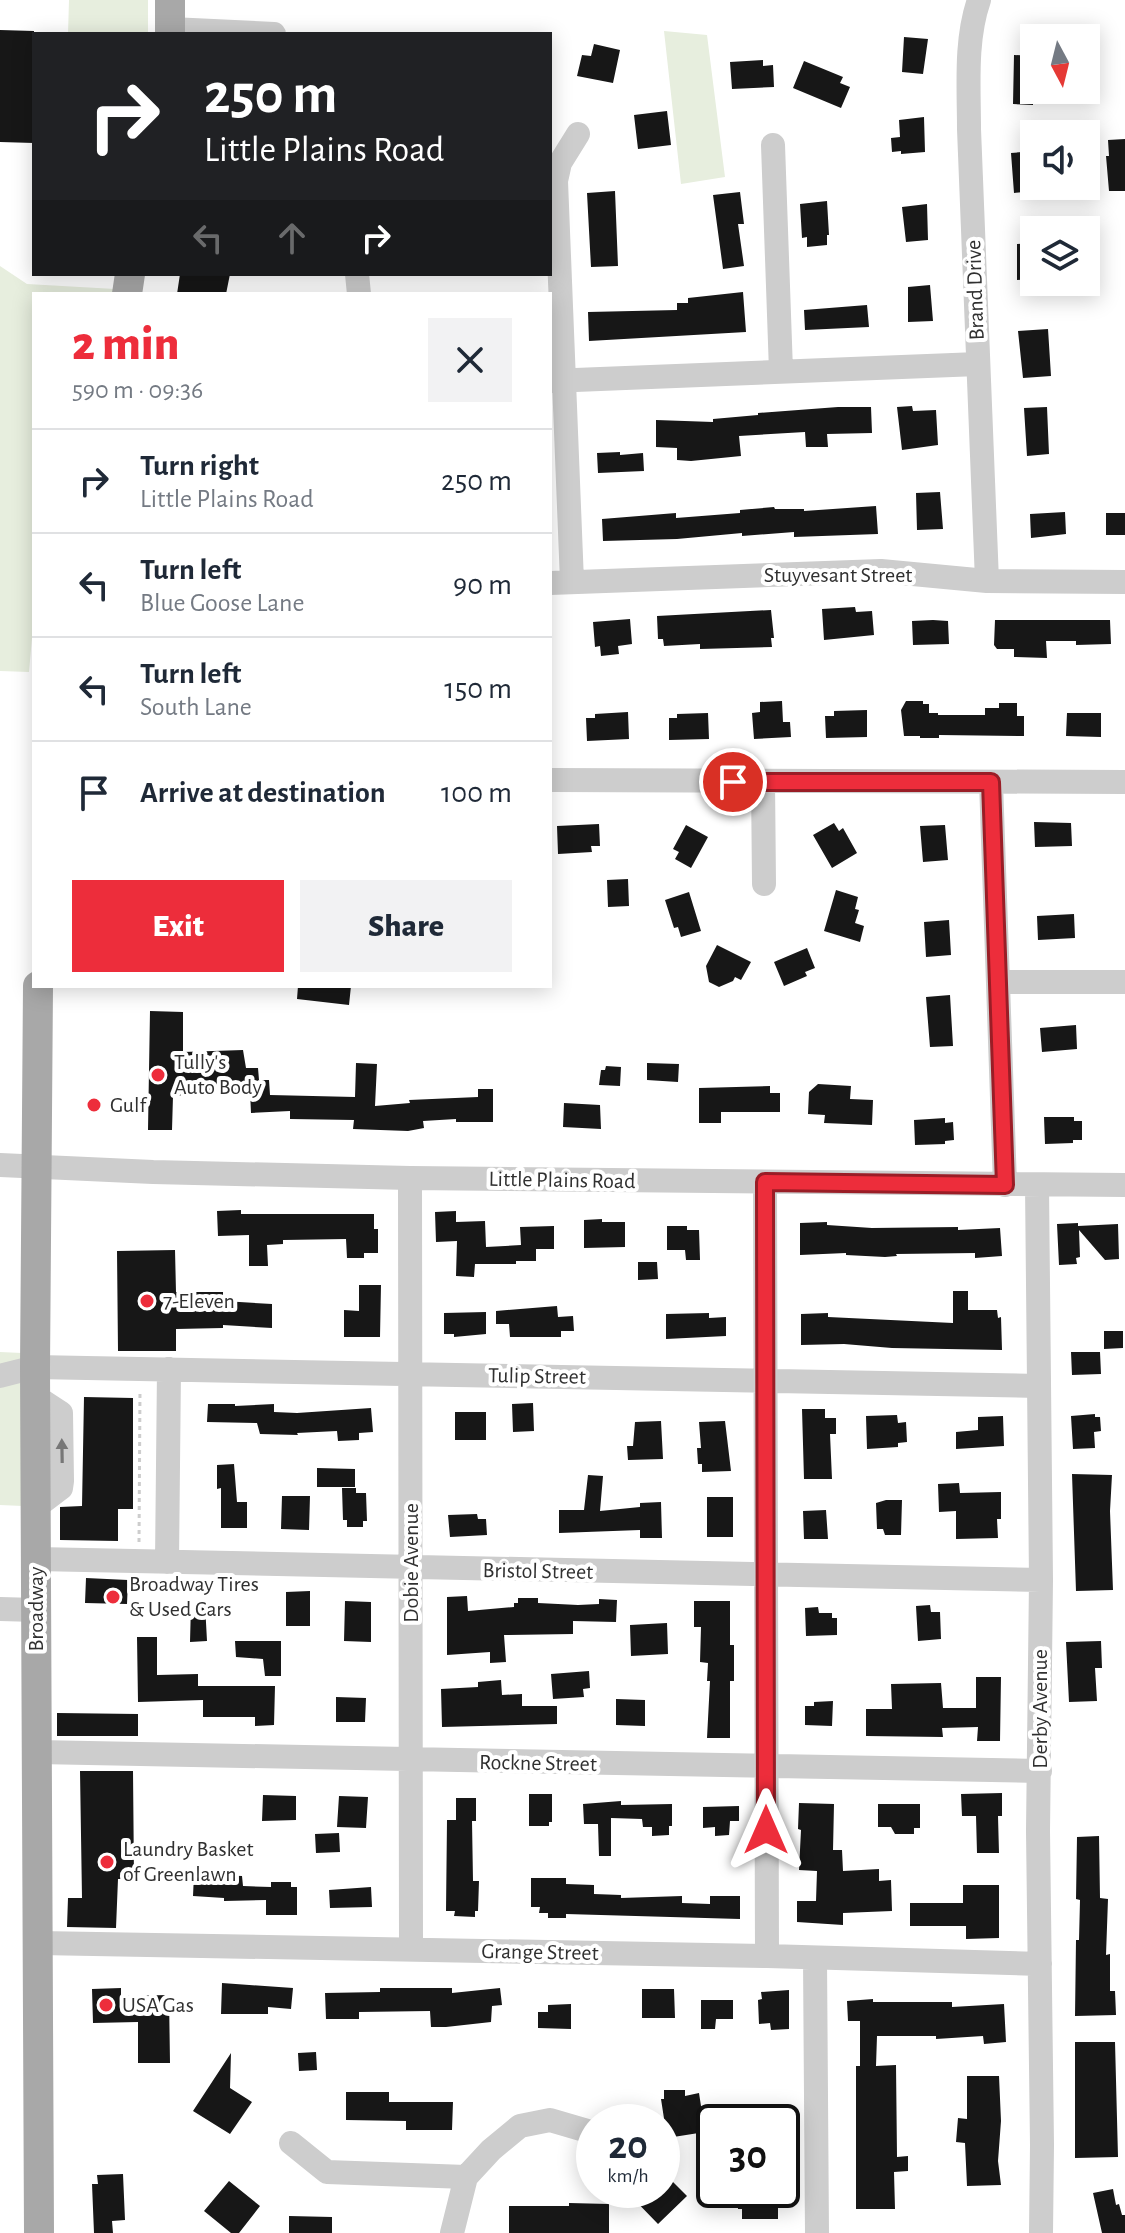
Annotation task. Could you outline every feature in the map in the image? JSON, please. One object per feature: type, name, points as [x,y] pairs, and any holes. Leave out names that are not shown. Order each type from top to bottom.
[{"type":"main road","name":"Broadway","points":[[38,988],[35,1381],[39,2233]]},
{"type":"street","name":"Brand Drive","points":[[979,0],[975,11],[969,70],[987,581]]},
{"type":"street","points":[[170,21],[258,32]]},
{"type":"street","points":[[561,583],[556,380],[556,181],[560,163],[578,134]]},
{"type":"street","points":[[773,145],[781,371]]},
{"type":"street","points":[[556,380],[978,364]]},
{"type":"street","name":"Stuyvesant Street","points":[[561,583],[881,571],[987,581],[1125,582]]},
{"type":"street","points":[[552,780],[1125,782]]},
{"type":"street","points":[[763,782],[764,884]]},
{"type":"street","points":[[991,782],[1005,1185]]},
{"type":"street","points":[[1000,982],[1125,982]]},
{"type":"street","name":"Little Plains Road","points":[[0,1165],[410,1178],[1125,1185]]},
{"type":"street","name":"Dobie Avenue","points":[[410,1178],[411,1949]]},
{"type":"street","points":[[765,1182],[767,1956]]},
{"type":"street","name":"Derby Avenue","points":[[1037,1185],[1041,1580],[1041,2233]]},
{"type":"street","points":[[167,1562],[169,1369]]},
{"type":"street","name":"Tulip Street","points":[[0,1376],[35,1381],[169,1369],[1039,1386]]},
{"type":"street","name":"Bristol Street","points":[[36,1559],[1041,1580]]},
{"type":"street","points":[[0,1609],[36,1610]]},
{"type":"street","name":"Rockne Street","points":[[37,1752],[1040,1771]]},
{"type":"street","name":"Grange Street","points":[[39,1943],[1040,1964]]},
{"type":"street","points":[[815,1959],[817,2233]]},
{"type":"street","points":[[452,2233],[466,2177],[491,2150],[520,2126],[550,2120],[576,2128]]},
{"type":"street","points":[[291,2143],[327,2172],[466,2177]]},
{"type":"path","points":[[139,1546],[140,1382]]},
{"type":"green space","points":[[69,0],[148,0],[148,32],[68,32]]},
{"type":"green space","points":[[664,31],[707,35],[725,177],[681,184]]},
{"type":"green space","points":[[0,266],[27,284],[115,289],[114,292],[32,292],[32,638],[29,672],[0,671]]},
{"type":"green space","points":[[0,1352],[22,1353],[23,1506],[0,1505]]},
{"type":"building","points":[[0,30],[34,31],[32,143],[0,142]]},
{"type":"building","points":[[904,37],[928,39],[923,74],[902,72]]},
{"type":"building","points":[[594,44],[620,50],[613,83],[577,76],[582,55],[591,56]]},
{"type":"building","points":[[1014,55],[1020,55],[1020,104],[1033,105],[1013,104]]},
{"type":"building","points":[[763,60],[763,66],[773,65],[774,87],[732,89],[730,62]]},
{"type":"building","points":[[804,61],[843,77],[840,83],[850,87],[841,108],[793,88]]},
{"type":"building","points":[[667,111],[671,145],[638,149],[634,115]]},
{"type":"building","points":[[924,117],[925,152],[892,152],[891,138],[900,137],[899,120]]},
{"type":"building","points":[[1125,139],[1125,191],[1109,191],[1108,140]]},
{"type":"building","points":[[1020,152],[1020,192],[1014,193],[1011,153]]},
{"type":"building","points":[[615,191],[618,266],[591,267],[587,193]]},
{"type":"building","points":[[740,192],[744,224],[738,224],[744,266],[723,269],[713,195]]},
{"type":"building","points":[[827,201],[827,245],[807,247],[807,237],[802,238],[800,204]]},
{"type":"building","points":[[927,204],[928,240],[906,242],[902,207]]},
{"type":"building","points":[[1017,244],[1020,244],[1020,280],[1017,280]]},
{"type":"building","points":[[180,276],[230,276],[226,292],[177,292]]},
{"type":"building","points":[[930,285],[933,321],[908,322],[908,287]]},
{"type":"building","points":[[743,292],[746,332],[589,341],[588,312],[677,310],[677,303],[688,303],[688,298]]},
{"type":"building","points":[[867,305],[869,327],[805,330],[804,310]]},
{"type":"building","points":[[1048,329],[1051,376],[1023,378],[1018,331]]},
{"type":"building","points":[[912,406],[913,411],[936,410],[938,445],[902,450],[897,407]]},
{"type":"building","points":[[871,407],[872,433],[827,434],[828,447],[806,447],[805,432],[739,436],[741,456],[691,461],[677,460],[677,448],[656,447],[656,420],[713,422],[713,419],[758,413]]},
{"type":"building","points":[[1047,407],[1049,454],[1027,456],[1024,408]]},
{"type":"building","points":[[620,452],[620,455],[643,453],[644,471],[598,473],[597,453]]},
{"type":"building","points":[[940,492],[943,529],[917,530],[916,493]]},
{"type":"building","points":[[876,506],[878,534],[794,537],[794,532],[742,536],[742,533],[603,541],[602,519],[676,513],[676,518],[774,507],[804,511]]},
{"type":"building","points":[[1065,512],[1066,534],[1031,538],[1030,514]]},
{"type":"building","points":[[1106,513],[1125,513],[1125,535],[1106,535]]},
{"type":"building","points":[[855,607],[856,612],[872,611],[874,635],[824,640],[822,609]]},
{"type":"building","points":[[771,610],[772,647],[700,649],[700,644],[664,646],[663,639],[658,639],[657,616]]},
{"type":"building","points":[[630,619],[632,644],[618,646],[619,654],[601,656],[600,646],[595,647],[593,622]]},
{"type":"building","points":[[995,620],[1110,620],[1111,644],[1076,645],[1076,641],[1046,641],[1047,658],[1014,657],[1014,649],[997,649],[994,645]]},
{"type":"building","points":[[912,621],[948,621],[949,644],[913,645]]},
{"type":"building","points":[[782,701],[783,722],[790,722],[791,737],[754,739],[752,713],[760,712],[760,702]]},
{"type":"building","points":[[906,701],[923,701],[923,704],[929,704],[929,713],[938,715],[985,715],[985,708],[999,708],[999,703],[1017,703],[1017,716],[1024,716],[1024,736],[904,736],[901,710]]},
{"type":"building","points":[[867,710],[867,737],[826,738],[825,716],[834,716],[834,711]]},
{"type":"building","points":[[628,712],[629,739],[587,741],[586,718],[595,718],[595,714]]},
{"type":"building","points":[[708,713],[709,739],[669,740],[669,718],[677,718],[677,714]]},
{"type":"building","points":[[1067,713],[1101,713],[1101,737],[1066,736]]},
{"type":"building","points":[[1034,822],[1071,823],[1072,846],[1035,847]]},
{"type":"building","points":[[834,823],[839,831],[843,828],[857,853],[832,868],[813,835]]},
{"type":"building","points":[[599,824],[600,846],[591,846],[592,852],[558,854],[557,826]]},
{"type":"building","points":[[686,825],[708,837],[691,868],[675,859],[679,852],[673,849]]},
{"type":"building","points":[[945,825],[948,860],[923,862],[920,826]]},
{"type":"building","points":[[628,879],[629,906],[608,907],[607,880]]},
{"type":"building","points":[[836,890],[858,897],[855,909],[859,910],[855,923],[864,926],[860,942],[824,931]]},
{"type":"building","points":[[689,892],[701,931],[681,937],[678,927],[674,928],[665,900]]},
{"type":"building","points":[[1074,914],[1075,938],[1038,940],[1037,916]]},
{"type":"building","points":[[949,920],[951,955],[926,957],[924,922]]},
{"type":"building","points":[[717,945],[751,962],[741,980],[735,977],[719,987],[709,982],[706,966]]},
{"type":"building","points":[[807,948],[815,968],[805,972],[807,976],[784,986],[774,962]]},
{"type":"building","points":[[298,988],[351,988],[349,1005],[297,999]]},
{"type":"building","points":[[950,995],[953,1046],[930,1047],[926,997]]},
{"type":"building","points":[[150,1011],[183,1012],[183,1052],[243,1050],[246,1068],[258,1068],[259,1080],[269,1080],[270,1095],[355,1097],[356,1063],[377,1064],[375,1106],[410,1103],[409,1100],[478,1097],[478,1089],[493,1089],[493,1122],[456,1122],[456,1119],[423,1121],[424,1128],[408,1131],[353,1129],[354,1120],[290,1119],[290,1111],[251,1113],[250,1091],[173,1096],[172,1130],[148,1130]]},
{"type":"building","points":[[1076,1025],[1077,1049],[1042,1052],[1040,1028]]},
{"type":"building","points":[[647,1063],[679,1064],[678,1082],[647,1080]]},
{"type":"building","points":[[606,1066],[621,1067],[620,1086],[599,1085],[601,1070],[605,1070]]},
{"type":"building","points":[[818,1084],[851,1086],[850,1099],[873,1100],[872,1125],[824,1123],[825,1115],[808,1114],[809,1092]]},
{"type":"building","points":[[770,1086],[770,1093],[780,1093],[780,1112],[721,1112],[721,1123],[699,1123],[699,1088]]},
{"type":"building","points":[[564,1103],[600,1105],[601,1129],[563,1127]]},
{"type":"building","points":[[1044,1117],[1074,1117],[1074,1121],[1082,1121],[1082,1140],[1045,1144]]},
{"type":"building","points":[[945,1118],[945,1123],[953,1122],[954,1140],[945,1141],[945,1144],[915,1145],[914,1120]]},
{"type":"building","points":[[241,1210],[241,1214],[374,1214],[374,1229],[378,1229],[378,1253],[364,1253],[364,1258],[347,1258],[346,1239],[283,1240],[283,1244],[267,1245],[268,1266],[249,1266],[249,1235],[218,1236],[217,1211]]},
{"type":"building","points":[[456,1211],[456,1222],[485,1221],[486,1247],[521,1245],[520,1227],[554,1226],[554,1249],[536,1249],[536,1261],[475,1264],[474,1277],[456,1276],[457,1241],[436,1242],[435,1212]]},
{"type":"building","points":[[602,1219],[602,1222],[625,1222],[625,1247],[584,1248],[584,1220]]},
{"type":"building","points":[[827,1222],[827,1225],[872,1228],[1000,1228],[1002,1256],[975,1258],[975,1253],[896,1254],[885,1257],[846,1253],[800,1255],[800,1223]]},
{"type":"building","points":[[1078,1223],[1078,1226],[1118,1224],[1119,1259],[1105,1260],[1079,1230],[1080,1257],[1076,1258],[1077,1264],[1059,1265],[1057,1224]]},
{"type":"building","points":[[667,1226],[687,1226],[687,1230],[699,1230],[700,1260],[686,1260],[685,1250],[667,1250]]},
{"type":"building","name":"7-Eleven","points":[[175,1250],[176,1292],[223,1292],[223,1301],[272,1304],[272,1328],[223,1325],[223,1328],[176,1329],[176,1351],[118,1351],[117,1251]]},
{"type":"building","points":[[638,1262],[657,1262],[658,1279],[638,1280]]},
{"type":"building","points":[[359,1285],[381,1285],[380,1337],[344,1337],[344,1310],[359,1311]]},
{"type":"building","points":[[953,1291],[968,1291],[968,1310],[997,1310],[998,1318],[1001,1317],[1002,1350],[801,1345],[801,1314],[828,1313],[828,1317],[953,1323]]},
{"type":"building","points":[[557,1306],[558,1317],[573,1316],[574,1331],[561,1331],[561,1337],[510,1337],[509,1324],[496,1324],[496,1311]]},
{"type":"building","points":[[486,1312],[486,1334],[454,1337],[454,1334],[444,1334],[444,1313]]},
{"type":"building","points":[[709,1313],[709,1318],[726,1317],[726,1336],[666,1339],[666,1314]]},
{"type":"building","points":[[1104,1331],[1123,1331],[1123,1348],[1104,1349]]},
{"type":"building","points":[[1071,1352],[1100,1352],[1101,1374],[1072,1375]]},
{"type":"building","points":[[84,1397],[133,1398],[133,1509],[118,1509],[118,1541],[60,1540],[60,1507],[82,1506]]},
{"type":"building","points":[[533,1403],[534,1431],[513,1432],[512,1404]]},
{"type":"building","points":[[208,1404],[274,1404],[274,1412],[297,1413],[371,1408],[373,1432],[359,1433],[359,1440],[338,1441],[337,1431],[298,1435],[260,1434],[257,1423],[207,1422]]},
{"type":"building","points":[[802,1409],[825,1409],[825,1418],[836,1418],[836,1434],[830,1434],[832,1479],[804,1479]]},
{"type":"building","points":[[455,1412],[486,1412],[486,1440],[455,1440]]},
{"type":"building","points":[[1095,1414],[1095,1417],[1100,1417],[1101,1431],[1094,1432],[1095,1448],[1073,1449],[1071,1416]]},
{"type":"building","points":[[897,1415],[898,1423],[906,1422],[907,1442],[898,1443],[898,1447],[867,1449],[866,1416]]},
{"type":"building","points":[[1003,1416],[1004,1446],[956,1449],[956,1432],[978,1430],[978,1417]]},
{"type":"building","points":[[661,1421],[663,1459],[628,1460],[627,1446],[633,1446],[635,1422]]},
{"type":"building","points":[[725,1421],[731,1471],[702,1472],[697,1448],[701,1448],[699,1422]]},
{"type":"building","points":[[234,1464],[237,1502],[247,1502],[247,1528],[221,1528],[221,1488],[217,1489],[217,1465]]},
{"type":"building","points":[[317,1468],[355,1469],[355,1487],[317,1487]]},
{"type":"building","points":[[1072,1474],[1112,1475],[1113,1590],[1076,1591]]},
{"type":"building","points":[[588,1475],[603,1476],[600,1511],[661,1502],[662,1538],[640,1538],[640,1530],[559,1533],[559,1510],[584,1510]]},
{"type":"building","points":[[959,1483],[960,1493],[1001,1492],[998,1538],[956,1539],[956,1511],[939,1512],[938,1484]]},
{"type":"building","points":[[342,1488],[356,1488],[356,1493],[366,1493],[367,1521],[363,1521],[363,1527],[347,1527],[347,1520],[343,1520]]},
{"type":"building","points":[[282,1496],[310,1496],[309,1530],[281,1529]]},
{"type":"building","points":[[707,1497],[733,1497],[733,1537],[707,1537]]},
{"type":"building","points":[[902,1500],[901,1535],[885,1535],[883,1529],[877,1529],[876,1503]]},
{"type":"building","points":[[826,1510],[828,1539],[804,1539],[803,1511]]},
{"type":"building","points":[[477,1514],[478,1519],[486,1519],[487,1535],[450,1537],[448,1515]]},
{"type":"building","points":[[86,1578],[128,1580],[127,1604],[85,1603]]},
{"type":"building","points":[[310,1591],[310,1626],[286,1626],[286,1592]]},
{"type":"building","points":[[467,1596],[468,1611],[514,1607],[518,1598],[538,1598],[538,1603],[578,1605],[599,1604],[599,1599],[617,1600],[616,1622],[573,1621],[573,1634],[504,1635],[506,1662],[490,1663],[490,1652],[447,1655],[447,1597]]},
{"type":"building","points":[[345,1601],[371,1602],[371,1642],[344,1641]]},
{"type":"building","points":[[694,1601],[730,1601],[734,1681],[730,1681],[730,1738],[707,1738],[710,1681],[707,1681],[708,1663],[700,1662],[701,1627],[694,1627]]},
{"type":"building","points":[[191,1604],[205,1604],[207,1641],[190,1642]]},
{"type":"building","points":[[930,1605],[931,1612],[940,1612],[941,1639],[918,1641],[916,1606]]},
{"type":"building","points":[[818,1607],[819,1613],[832,1613],[832,1618],[837,1618],[837,1635],[806,1636],[805,1608]]},
{"type":"building","points":[[667,1623],[668,1654],[631,1656],[630,1625]]},
{"type":"building","points":[[137,1637],[157,1637],[157,1675],[198,1674],[198,1686],[275,1686],[274,1725],[255,1726],[255,1717],[203,1717],[203,1700],[138,1702]]},
{"type":"building","points":[[235,1641],[281,1641],[281,1676],[265,1676],[263,1659],[236,1657]]},
{"type":"building","points":[[1101,1641],[1102,1668],[1095,1668],[1097,1701],[1069,1702],[1066,1642]]},
{"type":"building","points":[[589,1671],[590,1688],[583,1689],[584,1697],[553,1699],[551,1674]]},
{"type":"building","points":[[976,1677],[1001,1677],[1000,1741],[977,1741],[978,1727],[942,1728],[943,1737],[866,1736],[866,1709],[892,1709],[891,1684],[941,1683],[943,1708],[976,1708]]},
{"type":"building","points":[[501,1680],[502,1695],[522,1694],[522,1706],[557,1706],[557,1724],[442,1727],[441,1689],[478,1687],[478,1682]]},
{"type":"building","points":[[336,1697],[366,1698],[365,1722],[336,1722]]},
{"type":"building","points":[[616,1699],[645,1700],[645,1726],[616,1725]]},
{"type":"building","points":[[833,1701],[832,1726],[805,1725],[805,1706]]},
{"type":"building","points":[[57,1713],[138,1714],[138,1736],[57,1736]]},
{"type":"building","points":[[80,1771],[133,1771],[134,1879],[118,1879],[116,1928],[67,1927],[68,1898],[82,1898]]},
{"type":"building","points":[[1002,1793],[1002,1816],[998,1816],[999,1853],[977,1853],[976,1816],[962,1816],[961,1794]]},
{"type":"building","points":[[529,1794],[552,1794],[552,1822],[549,1826],[529,1826]]},
{"type":"building","points":[[263,1795],[296,1796],[296,1820],[262,1821]]},
{"type":"building","points":[[339,1796],[368,1797],[366,1828],[337,1827]]},
{"type":"building","points":[[456,1798],[476,1798],[476,1821],[472,1821],[473,1881],[479,1881],[475,1917],[454,1916],[455,1911],[446,1911],[447,1820],[456,1820]]},
{"type":"building","points":[[621,1801],[621,1805],[672,1804],[669,1835],[652,1836],[652,1827],[643,1827],[642,1819],[611,1818],[611,1856],[599,1856],[598,1824],[584,1824],[583,1804]]},
{"type":"building","points":[[799,1803],[834,1804],[833,1850],[842,1850],[843,1871],[879,1869],[879,1881],[891,1880],[892,1911],[843,1913],[843,1925],[797,1922],[797,1901],[816,1901],[817,1871],[799,1870]]},
{"type":"building","points":[[878,1804],[920,1804],[920,1828],[914,1828],[914,1834],[895,1834],[891,1827],[878,1827]]},
{"type":"building","points":[[739,1806],[739,1821],[730,1821],[729,1835],[715,1836],[715,1827],[703,1828],[703,1807]]},
{"type":"building","points":[[339,1833],[340,1852],[316,1853],[315,1834]]},
{"type":"building","points":[[1099,1836],[1100,1898],[1108,1899],[1106,1955],[1110,1954],[1110,1991],[1115,1991],[1116,2015],[1075,2016],[1080,1900],[1076,1899],[1077,1837]]},
{"type":"building","points":[[194,1874],[242,1876],[243,1886],[271,1887],[271,1882],[291,1882],[291,1887],[297,1887],[297,1915],[266,1915],[266,1900],[224,1901],[224,1898],[193,1896]]},
{"type":"building","points":[[531,1878],[566,1878],[566,1884],[594,1885],[594,1894],[621,1895],[621,1898],[682,1896],[682,1903],[710,1904],[710,1896],[740,1896],[740,1919],[566,1914],[566,1918],[548,1918],[548,1913],[539,1913],[540,1907],[531,1907]]},
{"type":"building","points":[[963,1885],[999,1885],[999,1938],[966,1939],[966,1926],[910,1926],[910,1903],[963,1903]]},
{"type":"building","points":[[371,1887],[372,1907],[330,1908],[329,1890]]},
{"type":"building","points":[[222,1983],[293,1988],[291,2009],[268,2007],[268,2014],[221,2014]]},
{"type":"building","points":[[121,1988],[121,1996],[169,1995],[170,2063],[138,2063],[138,2022],[93,2023],[92,1989]]},
{"type":"building","points":[[380,1988],[452,1988],[452,1993],[500,1988],[502,2005],[492,2006],[491,2022],[446,2027],[431,2027],[430,2011],[359,2012],[359,2019],[326,2019],[325,1993],[380,1992]]},
{"type":"building","points":[[642,1989],[674,1989],[675,2018],[642,2018]]},
{"type":"building","points":[[789,1990],[789,2029],[771,2030],[770,2023],[759,2024],[758,2000],[762,1999],[761,1992]]},
{"type":"building","points":[[873,1999],[873,2002],[952,2002],[952,2007],[1004,2004],[1006,2042],[984,2044],[983,2036],[936,2039],[936,2036],[877,2036],[876,2066],[896,2065],[897,2157],[908,2156],[908,2171],[894,2172],[895,2209],[856,2209],[856,2066],[860,2066],[860,2021],[848,2021],[847,2001]]},
{"type":"building","points":[[701,2000],[733,2000],[733,2019],[716,2019],[715,2029],[701,2029]]},
{"type":"building","points":[[571,2004],[571,2029],[538,2028],[538,2012],[548,2012],[548,2005]]},
{"type":"building","points":[[1075,2042],[1115,2042],[1118,2157],[1075,2158]]},
{"type":"building","points":[[316,2052],[317,2070],[299,2071],[298,2053]]},
{"type":"building","points":[[231,2053],[230,2088],[252,2102],[230,2134],[193,2111]]},
{"type":"building","points":[[967,2076],[999,2076],[1001,2121],[998,2161],[1001,2185],[967,2186],[965,2143],[956,2142],[958,2118],[967,2119]]},
{"type":"building","points":[[664,2090],[685,2090],[685,2096],[699,2093],[701,2104],[696,2104],[696,2133],[680,2136],[680,2104],[662,2104],[661,2099],[664,2099]]},
{"type":"building","points":[[346,2092],[389,2092],[389,2102],[453,2102],[452,2130],[406,2130],[406,2121],[346,2120]]},
{"type":"building","points":[[123,2174],[125,2220],[112,2221],[113,2233],[94,2233],[92,2184],[98,2184],[97,2175]]},
{"type":"building","points":[[229,2181],[260,2206],[239,2233],[231,2233],[204,2211]]},
{"type":"building","points":[[680,2189],[687,2196],[680,2203]]},
{"type":"building","points":[[1113,2189],[1116,2205],[1119,2204],[1122,2215],[1125,2215],[1125,2233],[1102,2233],[1093,2193]]},
{"type":"building","points":[[569,2203],[576,2203],[576,2208],[609,2208],[609,2233],[509,2233],[509,2206],[569,2206]]},
{"type":"building","points":[[642,2208],[675,2208],[658,2224]]},
{"type":"building","points":[[778,2208],[778,2219],[742,2219],[742,2209],[738,2209]]},
{"type":"building","points":[[289,2216],[332,2217],[332,2233],[289,2233]]},
{"type":"place","name":"Tully's Auto Body","points":[[158,1075]]},
{"type":"place","name":"Gulf","points":[[94,1105]]},
{"type":"place","name":"7-Eleven","points":[[147,1301]]},
{"type":"place","name":"Broadway Tires & Used Cars","points":[[113,1597]]},
{"type":"place","name":"Laundry Basket of Greenlawn","points":[[107,1862]]},
{"type":"place","name":"USA Gas","points":[[106,2005]]},
{"type":"route","points":[[733,782],[991,782],[1000,982],[1005,1185],[765,1182],[766,1830]]}]
